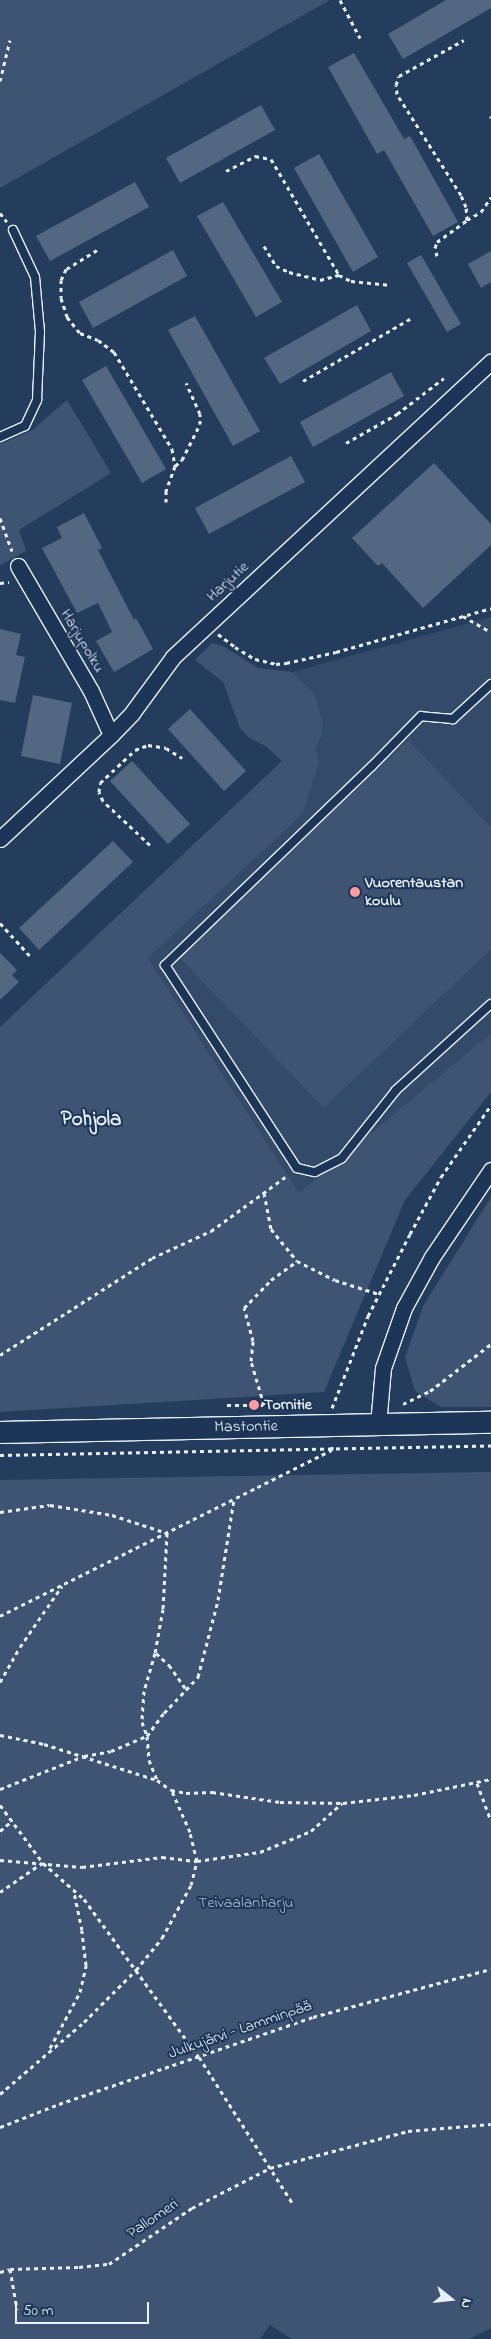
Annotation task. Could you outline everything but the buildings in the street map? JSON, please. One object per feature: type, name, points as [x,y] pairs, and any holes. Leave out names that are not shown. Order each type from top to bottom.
[{"type":"main road","name":"Mastontie","points":[[0,1432],[491,1422]]},
{"type":"street","name":"Harjutie","points":[[0,838],[111,735],[132,713],[173,657],[491,361]]},
{"type":"street","name":"Harjupolku","points":[[18,566],[91,692],[111,735]]},
{"type":"street","points":[[378,1425],[383,1368],[404,1308],[432,1257],[491,1170]]},
{"type":"lane","points":[[0,437],[25,426],[37,400],[40,332],[35,277],[13,230]]},
{"type":"lane","points":[[491,684],[453,720],[421,716],[371,767],[165,965],[297,1168],[315,1172],[342,1158],[396,1090],[491,1004]]},
{"type":"path","points":[[340,0],[360,38]]},
{"type":"path","points":[[0,81],[10,40]]},
{"type":"path","points":[[464,40],[399,76],[396,85],[397,94],[461,195],[466,207],[467,220]]},
{"type":"path","points":[[226,170],[255,156],[271,159],[339,276]]},
{"type":"path","points":[[437,256],[435,248],[437,242],[481,212],[491,197]]},
{"type":"path","points":[[264,246],[276,266],[289,272],[320,280],[339,276],[351,281],[391,285]]},
{"type":"path","points":[[97,250],[66,269],[61,280],[61,298],[67,317],[80,333],[98,340],[114,352],[172,449],[175,466]]},
{"type":"path","points":[[303,381],[410,319]]},
{"type":"path","points":[[346,443],[398,414],[444,378]]},
{"type":"path","points":[[166,502],[166,490],[175,466],[182,460],[200,424],[200,414],[186,383]]},
{"type":"path","points":[[0,518],[18,566]]},
{"type":"path","points":[[216,632],[250,656],[276,664],[336,652],[491,608]]},
{"type":"path","points":[[462,616],[491,632]]},
{"type":"path","points":[[150,845],[103,801],[99,792],[100,783],[135,750],[148,745],[166,748],[182,758]]},
{"type":"path","points":[[0,923],[30,956]]},
{"type":"path","points":[[332,1450],[332,1405],[379,1294],[441,1177],[491,1105]]},
{"type":"path","points":[[0,1355],[152,1258],[211,1231],[297,1168]]},
{"type":"path","points":[[264,1193],[271,1229],[297,1261],[335,1280],[379,1294]]},
{"type":"path","points":[[264,1405],[251,1361],[253,1341],[244,1308],[271,1280],[297,1261]]},
{"type":"path","points":[[430,1391],[491,1344]]},
{"type":"path","points":[[227,1405],[271,1404]]},
{"type":"path","points":[[0,1455],[491,1446]]},
{"type":"path","points":[[0,1616],[332,1450]]},
{"type":"path","points":[[0,1789],[84,1756],[111,1751],[147,1736],[164,1713],[187,1691],[198,1677],[209,1637],[218,1600],[234,1499]]},
{"type":"path","points":[[0,1512],[50,1505],[112,1515],[167,1533]]},
{"type":"path","points":[[157,1780],[149,1760],[147,1736],[142,1722],[144,1691],[155,1653],[162,1609],[167,1533]]},
{"type":"path","points":[[0,1682],[20,1647],[63,1585]]},
{"type":"path","points":[[155,1653],[169,1665],[187,1691]]},
{"type":"path","points":[[0,1735],[44,1744],[84,1756],[157,1780],[171,1790],[186,1793],[212,1792],[280,1802],[343,1803],[414,1795],[491,1779]]},
{"type":"path","points":[[477,1783],[491,1821]]},
{"type":"path","points":[[0,2094],[49,2050],[84,2022],[136,1970],[162,1938],[191,1885],[197,1861],[190,1832],[171,1790]]},
{"type":"path","points":[[0,1860],[82,1867],[162,1857],[197,1861],[260,1852],[311,1831],[343,1803]]},
{"type":"path","points":[[0,1806],[42,1863],[74,1893],[84,1899],[200,2057],[293,2204]]},
{"type":"path","points":[[0,1831],[12,1821]]},
{"type":"path","points":[[0,1892],[42,1863]]},
{"type":"path","points":[[49,2050],[80,1992],[86,1965],[82,1930],[74,1893]]},
{"type":"path","name":"Julkujärvi - Lamminpää","points":[[0,2127],[58,2104],[313,2017],[491,1969]]},
{"type":"path","name":"Pallomeri","points":[[0,2272],[10,2269],[79,2268],[109,2264],[192,2208],[270,2168],[408,2131],[491,2124]]},
{"type":"path","points":[[10,2269],[17,2309]]},
{"type":"shaded area","name":"Vuorentaustan koulu","points":[[491,617],[491,1033],[299,1193],[148,958],[291,825],[319,763],[316,749],[321,737],[314,693],[292,672]]},
{"type":"green space","points":[[0,0],[330,0],[0,188]]},
{"type":"green space","points":[[67,400],[111,473],[19,530],[26,551],[0,565],[0,444],[31,431]]},
{"type":"green space","points":[[212,643],[223,646],[258,668],[292,672],[314,693],[323,723],[321,737],[316,749],[319,762],[304,810],[291,825],[148,958],[299,1193],[491,1033],[491,1092],[405,1200],[324,1392],[0,1412],[0,1027],[282,761],[267,747],[248,737],[240,728],[223,682],[195,660]]},
{"type":"green space","points":[[408,740],[491,827],[491,949],[324,1108],[180,958]]},
{"type":"green space","points":[[491,1197],[491,1407],[441,1407],[415,1391],[405,1358],[423,1306]]},
{"type":"green space","name":"Teivaalanharju","points":[[491,1472],[491,2328],[469,2339],[292,2339],[270,2325],[260,2339],[0,2339],[0,1480]]},
{"type":"place","name":"Vuorentaustan koulu","points":[[355,892]]},
{"type":"place","name":"Tornitie","points":[[254,1405]]},
{"type":"district","name":"Pohjola","points":[[91,1120]]}]
